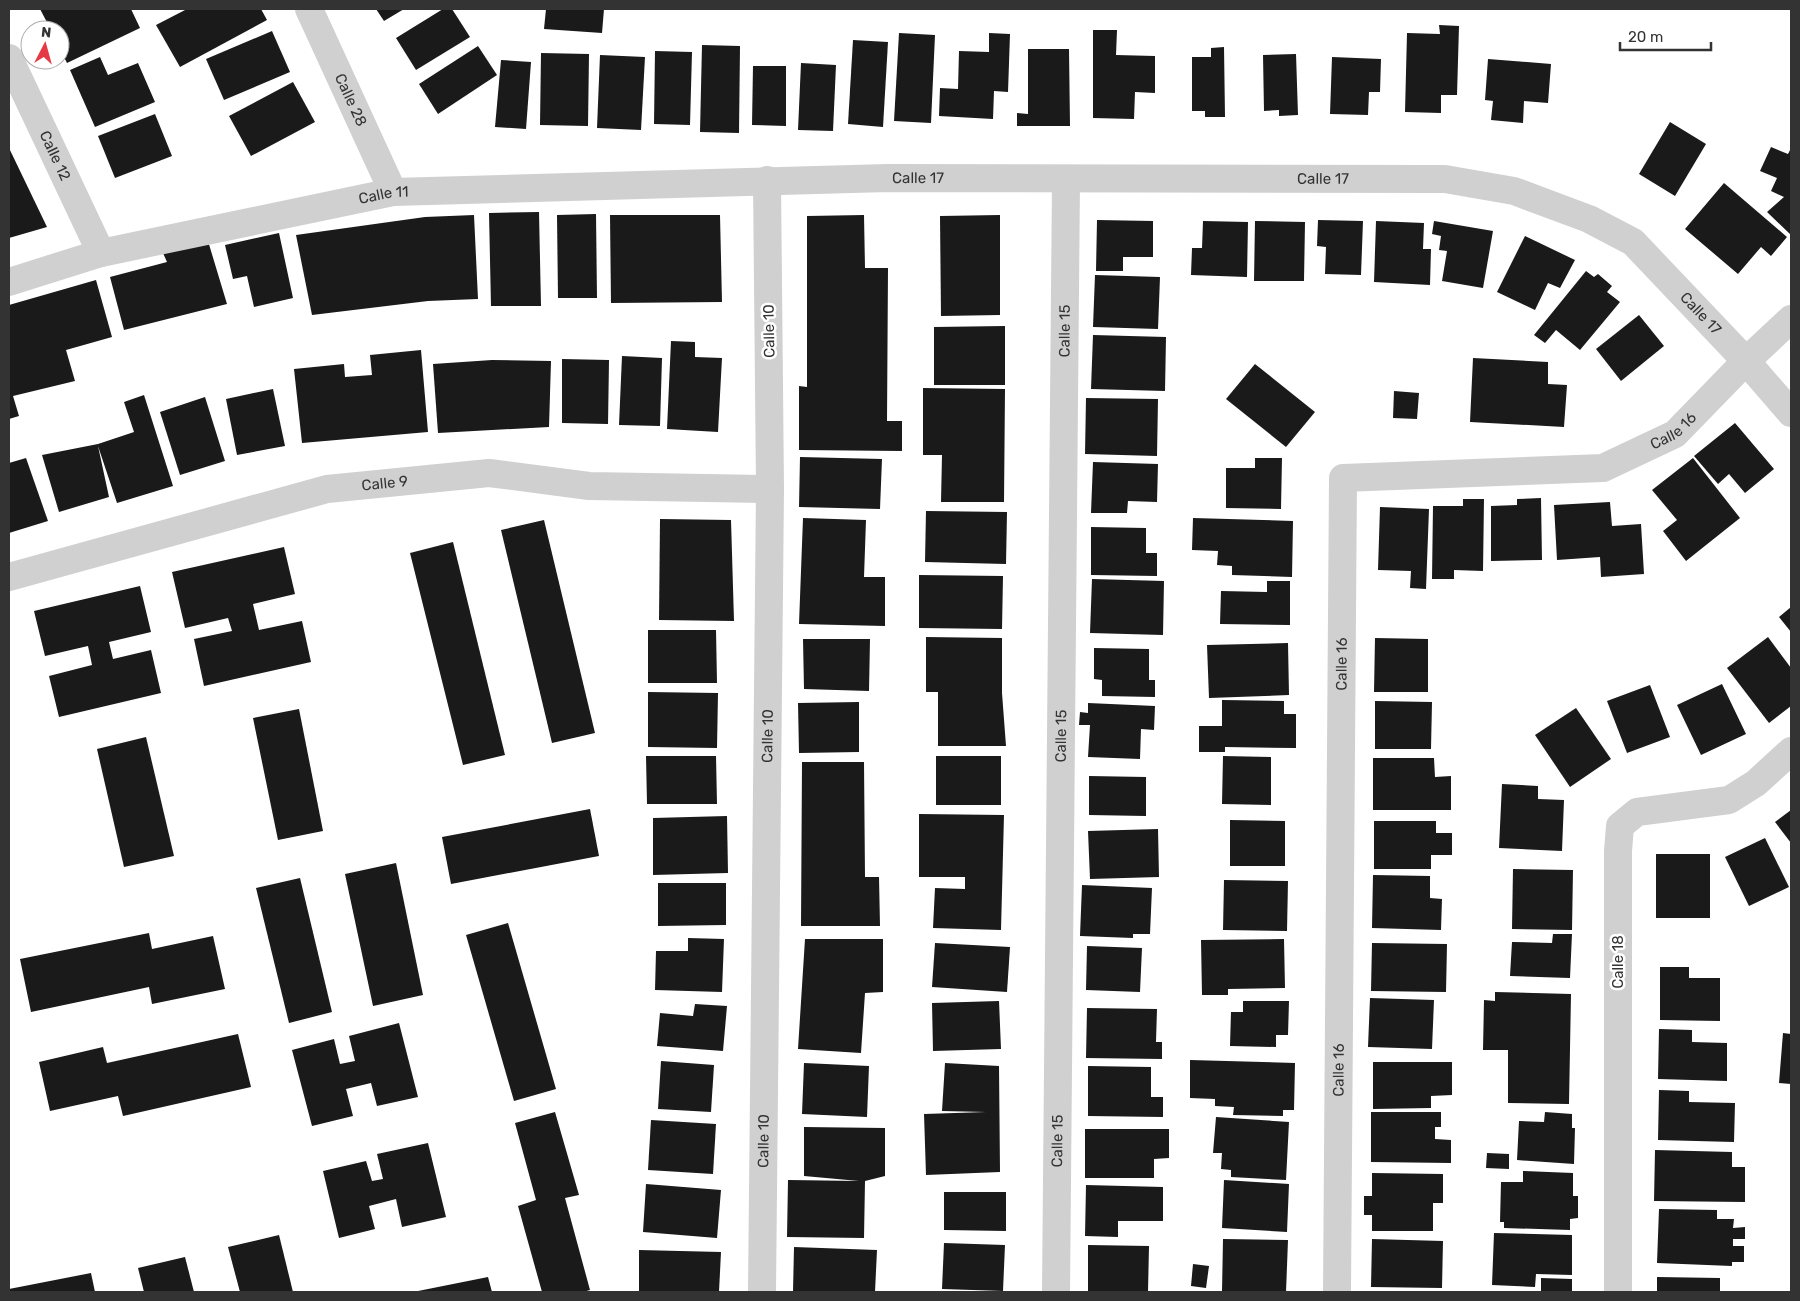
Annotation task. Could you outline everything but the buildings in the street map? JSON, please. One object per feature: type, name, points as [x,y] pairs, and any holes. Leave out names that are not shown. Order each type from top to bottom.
[{"type":"street","name":"Calle 28","points":[[308,9],[394,192]]},
{"type":"street","name":"Calle 12","points":[[9,58],[101,253]]},
{"type":"street","name":"Calle 17","points":[[767,180],[888,178],[1066,180],[1444,179],[1514,191],[1590,219],[1633,242],[1746,360],[1791,413]]},
{"type":"street","name":"Calle 11","points":[[9,282],[101,253],[394,192],[767,180]]},
{"type":"street","name":"Calle 10","points":[[762,1292],[770,489],[767,180]]},
{"type":"street","name":"Calle 15","points":[[1056,1292],[1066,180]]},
{"type":"street","points":[[1746,360],[1791,319]]},
{"type":"street","name":"Calle 16","points":[[1337,1292],[1343,478],[1603,468],[1675,434],[1746,360]]},
{"type":"street","name":"Calle 9","points":[[9,577],[326,489],[489,473],[589,486],[770,489]]},
{"type":"street","name":"Calle 18","points":[[1618,1292],[1618,851],[1620,826],[1637,812],[1729,800],[1756,783],[1791,752]]}]
